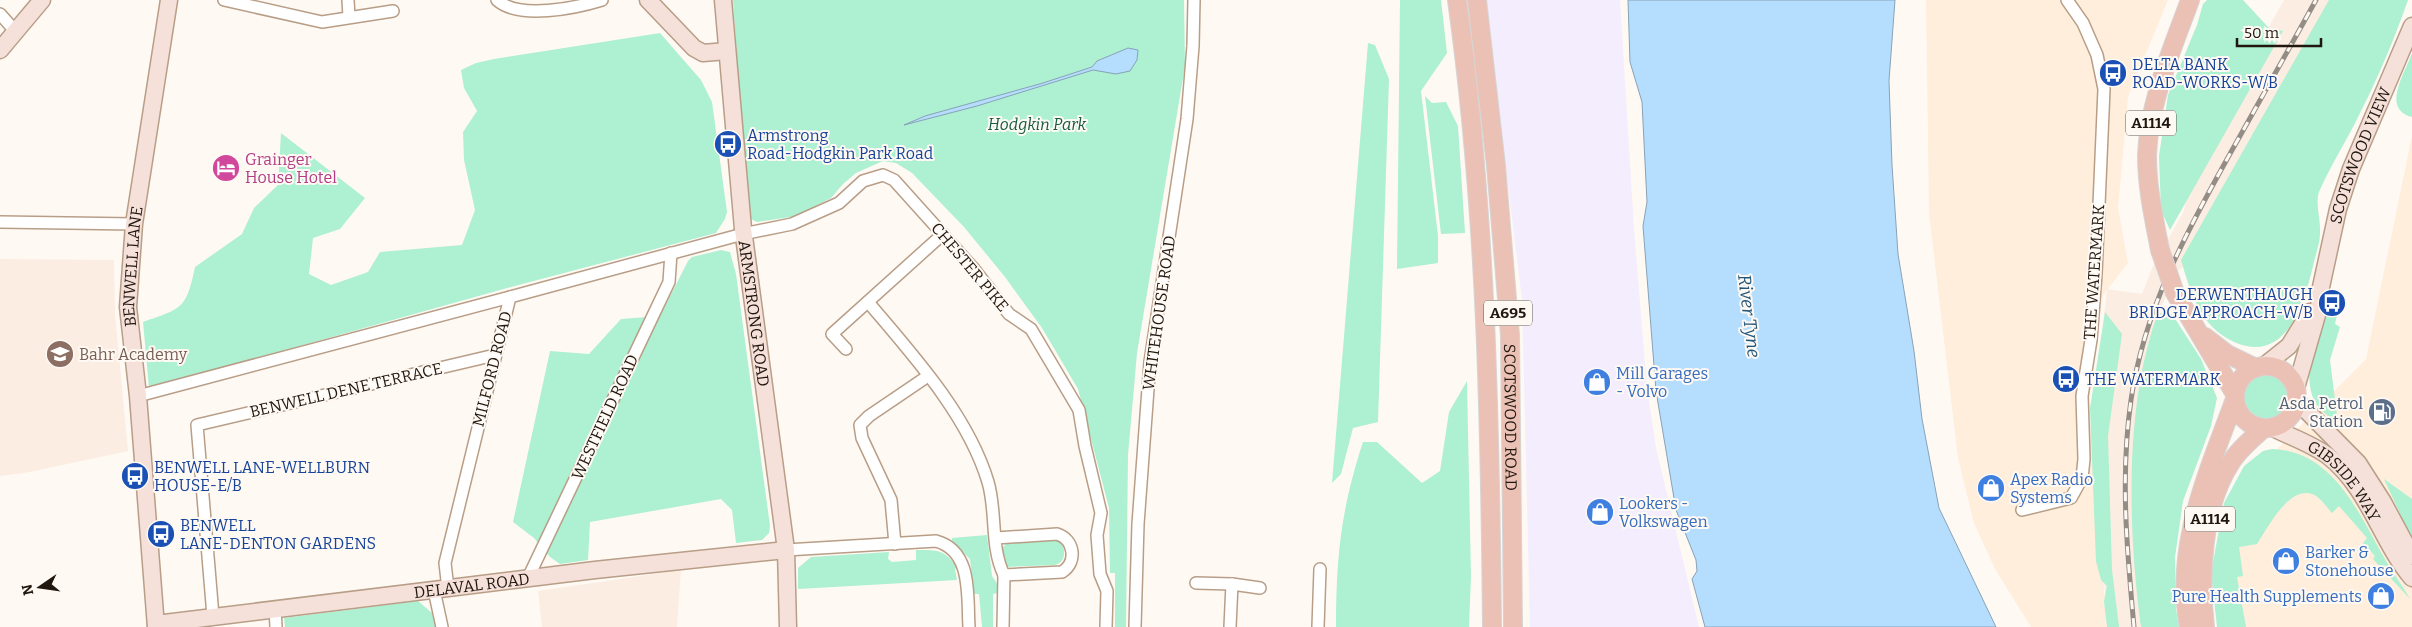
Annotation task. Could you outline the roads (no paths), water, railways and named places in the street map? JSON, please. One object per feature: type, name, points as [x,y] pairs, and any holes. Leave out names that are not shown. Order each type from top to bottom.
[{"type":"main road","name":"SCOTSWOOD ROAD","points":[[1456,0],[1477,186],[1483,274],[1489,407],[1492,627]]},
{"type":"main road","name":"SCOTSWOOD ROAD","points":[[1477,0],[1496,166],[1510,335],[1513,627]]},
{"type":"main road","name":"A1114","points":[[2189,627],[2185,579],[2192,521],[2199,496],[2235,397],[2175,293],[2160,250],[2150,196],[2148,142],[2155,102],[2190,0]]},
{"type":"main road","name":"A1114","points":[[2196,328],[2227,354],[2260,367]]},
{"type":"main road","points":[[2260,367],[2280,369],[2292,380],[2296,395],[2289,418],[2269,428],[2256,427],[2241,416],[2235,397],[2242,378],[2260,367]]},
{"type":"main road","name":"A1114","points":[[2205,627],[2201,582],[2205,541],[2214,501],[2229,464],[2244,447],[2269,428]]},
{"type":"street","points":[[0,50],[42,0]]},
{"type":"street","name":"BENWELL LANE","points":[[156,626],[138,396],[128,307],[134,224],[169,0]]},
{"type":"street","points":[[224,0],[322,22],[393,11]]},
{"type":"street","points":[[348,0],[349,17]]},
{"type":"street","points":[[497,0],[529,12],[584,6],[602,0]]},
{"type":"street","points":[[648,0],[694,48],[704,53],[727,52]]},
{"type":"street","name":"ARMSTRONG ROAD","points":[[723,0],[743,234],[786,550],[788,627]]},
{"type":"street","name":"WHITEHOUSE ROAD","points":[[1135,627],[1138,524],[1150,362],[1187,119],[1193,46],[1194,0]]},
{"type":"street","name":"THE WATERMARK","points":[[2022,510],[2071,498],[2082,478],[2084,459],[2082,396],[2091,340],[2096,274],[2104,89],[2097,54],[2083,23],[2067,0]]},
{"type":"street","points":[[0,14],[16,32]]},
{"type":"street","name":"SCOTSWOOD VIEW","points":[[2296,395],[2319,308],[2321,287],[2338,209],[2352,169],[2412,26]]},
{"type":"street","name":"CHESTER PIKE","points":[[743,234],[792,224],[839,203],[862,181],[883,175],[894,180],[974,269],[1009,314],[1031,329],[1079,410],[1085,446],[1101,513],[1097,535],[1100,574],[1107,591],[1106,627]]},
{"type":"street","points":[[0,222],[134,224]]},
{"type":"street","name":"MILFORD ROAD","points":[[442,627],[441,589],[445,563],[510,297],[743,234]]},
{"type":"street","points":[[846,349],[832,334],[943,234]]},
{"type":"street","name":"WESTFIELD ROAD","points":[[528,578],[669,282],[671,253]]},
{"type":"street","name":"SCOTSWOOD VIEW","points":[[2260,367],[2289,346],[2296,337],[2309,316],[2321,287]]},
{"type":"street","points":[[138,396],[510,297]]},
{"type":"street","points":[[868,302],[928,376],[955,413],[974,449],[988,482],[999,565],[1004,575],[1003,627]]},
{"type":"street","name":"BENWELL DENE TERRACE","points":[[213,616],[197,425],[495,355]]},
{"type":"street","points":[[895,544],[891,500],[862,438],[860,425],[869,416],[928,376]]},
{"type":"street","name":"GIBSIDE WAY","points":[[2296,395],[2358,463],[2383,502],[2412,556]]},
{"type":"street","name":"GIBSIDE WAY","points":[[2269,428],[2318,450],[2340,466],[2364,498],[2389,547],[2412,578]]},
{"type":"street","points":[[996,538],[1057,534],[1065,536],[1070,541],[1072,561],[1068,568],[1062,572],[1004,575]]},
{"type":"street","points":[[786,550],[936,541],[945,544],[953,550],[964,568],[969,627]]},
{"type":"street","name":"DELAVAL ROAD","points":[[156,626],[213,616],[528,578],[786,550]]},
{"type":"street","points":[[1318,627],[1320,569]]},
{"type":"street","points":[[1196,583],[1232,584],[1260,588]]},
{"type":"street","points":[[1230,627],[1232,584]]},
{"type":"street","points":[[275,609],[276,627]]},
{"type":"water","name":"River Tyne","points":[[1628,0],[1895,0],[1889,81],[1892,165],[1898,254],[1914,351],[1922,419],[1939,508],[1996,627],[1705,627],[1692,579],[1697,571],[1696,560],[1676,510],[1656,391],[1643,226],[1647,202],[1642,102],[1630,62]]},
{"type":"water","points":[[1128,48],[1138,50],[1137,60],[1130,71],[1116,74],[1093,70],[977,106],[904,125],[925,116],[1043,83],[1092,67],[1097,61]]},
{"type":"railway","points":[[2134,627],[2127,542],[2126,457],[2131,400],[2137,366],[2146,334],[2157,302],[2183,241],[2316,0]]},
{"type":"place","name":"DELTA BANK ROAD-WORKS-W/B","points":[[2113,73]]},
{"type":"place","name":"Armstrong Road-Hodgkin Park Road","points":[[728,144]]},
{"type":"place","name":"Grainger House Hotel","points":[[226,168]]},
{"type":"place","name":"DERWENTHAUGH BRIDGE APPROACH-W/B","points":[[2332,303]]},
{"type":"place","name":"Bahr Academy","points":[[60,354]]},
{"type":"place","name":"THE WATERMARK","points":[[2066,379]]},
{"type":"place","name":"Mill Garages - Volvo","points":[[1597,382]]},
{"type":"place","name":"Asda Petrol Station","points":[[2382,412]]},
{"type":"place","name":"BENWELL LANE-WELLBURN HOUSE-E/B","points":[[135,476]]},
{"type":"place","name":"Apex Radio Systems","points":[[1991,488]]},
{"type":"place","name":"Lookers - Volkswagen","points":[[1600,512]]},
{"type":"place","name":"BENWELL LANE-DENTON GARDENS","points":[[161,534]]},
{"type":"place","name":"Barker & Stonehouse","points":[[2286,561]]},
{"type":"place","name":"Pure Health Supplements","points":[[2381,596]]},
{"type":"park label","name":"Hodgkin Park","points":[[1037,124]]}]
